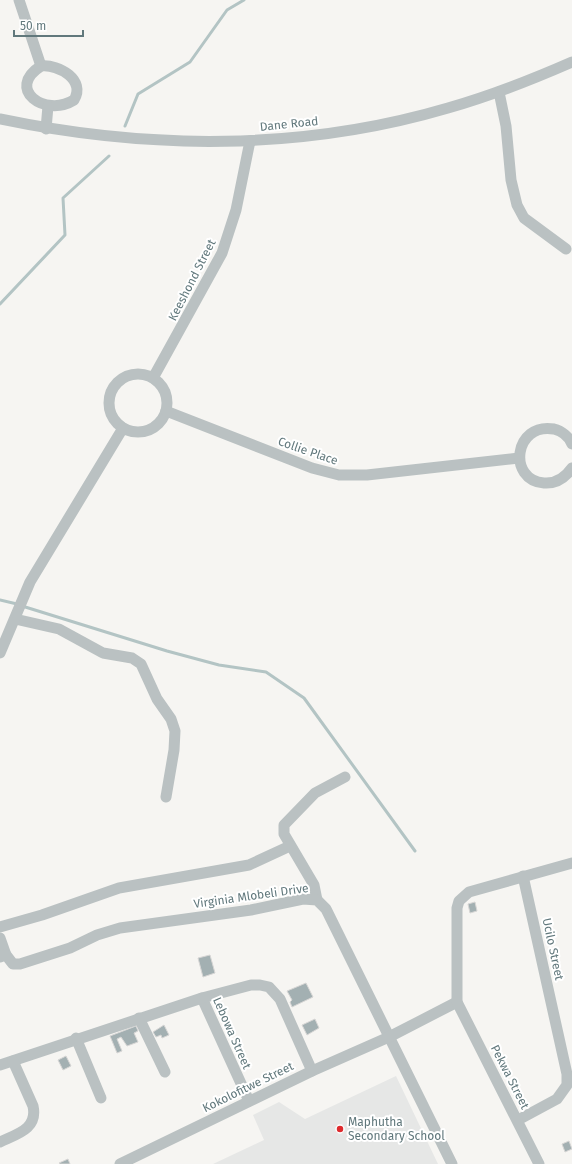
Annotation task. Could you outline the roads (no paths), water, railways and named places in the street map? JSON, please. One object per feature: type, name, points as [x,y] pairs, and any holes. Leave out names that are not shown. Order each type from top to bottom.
[{"type":"street","points":[[19,0],[41,66]]},
{"type":"street","name":"Dane Road","points":[[0,119],[46,129],[96,136],[174,142],[250,141],[323,134],[447,109],[499,92],[572,62]]},
{"type":"street","points":[[41,66],[50,66],[65,72],[76,85],[77,90],[74,100],[48,106],[33,100],[27,90],[30,78],[34,71],[41,66]]},
{"type":"street","points":[[499,92],[505,119],[507,152],[517,205],[528,221],[566,249]]},
{"type":"street","points":[[46,129],[48,106]]},
{"type":"street","name":"Keeshond Street","points":[[153,378],[222,253],[236,210],[250,141]]},
{"type":"street","points":[[137,374],[153,378],[159,383],[167,396],[166,411],[159,424],[145,432],[130,431],[123,428],[116,423],[109,408],[109,400],[115,384],[129,375],[137,374]]},
{"type":"street","name":"Collie Place","points":[[166,411],[312,468],[339,475],[367,475],[519,458]]},
{"type":"street","points":[[0,653],[18,610],[45,556],[123,428]]},
{"type":"street","points":[[572,444],[565,434],[557,430],[548,428],[538,429],[524,440],[520,448],[519,458],[521,466],[526,474],[533,480],[542,483],[551,483],[560,480],[567,475],[572,468]]},
{"type":"street","points":[[18,610],[59,629],[103,653],[132,658],[141,664],[157,699],[171,719],[175,731],[166,797]]},
{"type":"street","points":[[317,900],[314,885],[290,846],[283,830],[287,821],[315,792],[345,777]]},
{"type":"street","points":[[0,927],[42,915],[119,888],[249,865],[290,846]]},
{"type":"street","points":[[457,1002],[456,916],[459,901],[469,892],[572,863]]},
{"type":"street","name":"Ucilo Street","points":[[518,1120],[557,1099],[567,1085],[567,1074],[523,876]]},
{"type":"street","name":"Virginia Mlobeli Drive","points":[[3,956],[10,962],[20,964],[70,948],[98,935],[120,928],[251,910],[303,899],[317,900],[326,909],[452,1164]]},
{"type":"street","points":[[0,938],[3,956]]},
{"type":"street","name":"Lebowa Street","points":[[0,1065],[76,1038],[202,998],[251,985],[269,987],[280,998],[312,1071]]},
{"type":"street","name":"Lebowa Street","points":[[202,998],[249,1101]]},
{"type":"street","name":"Kokolofitwe Street","points":[[120,1164],[312,1071],[389,1037],[457,1002]]},
{"type":"street","name":"Pekwa Street","points":[[457,1002],[539,1164]]},
{"type":"street","points":[[139,1018],[165,1072]]},
{"type":"street","points":[[76,1038],[101,1098]]},
{"type":"street","points":[[0,1142],[31,1125],[35,1115],[33,1106],[13,1061]]},
{"type":"waterway","points":[[125,126],[138,94],[190,62],[227,10],[244,0]]},
{"type":"waterway","points":[[0,304],[65,235],[63,198],[109,156]]},
{"type":"waterway","points":[[0,600],[17,604]]},
{"type":"waterway","points":[[22,606],[167,651],[219,665],[266,672],[304,698],[415,851]]},
{"type":"place","name":"Maphutha Secondary School","points":[[340,1129]]}]
